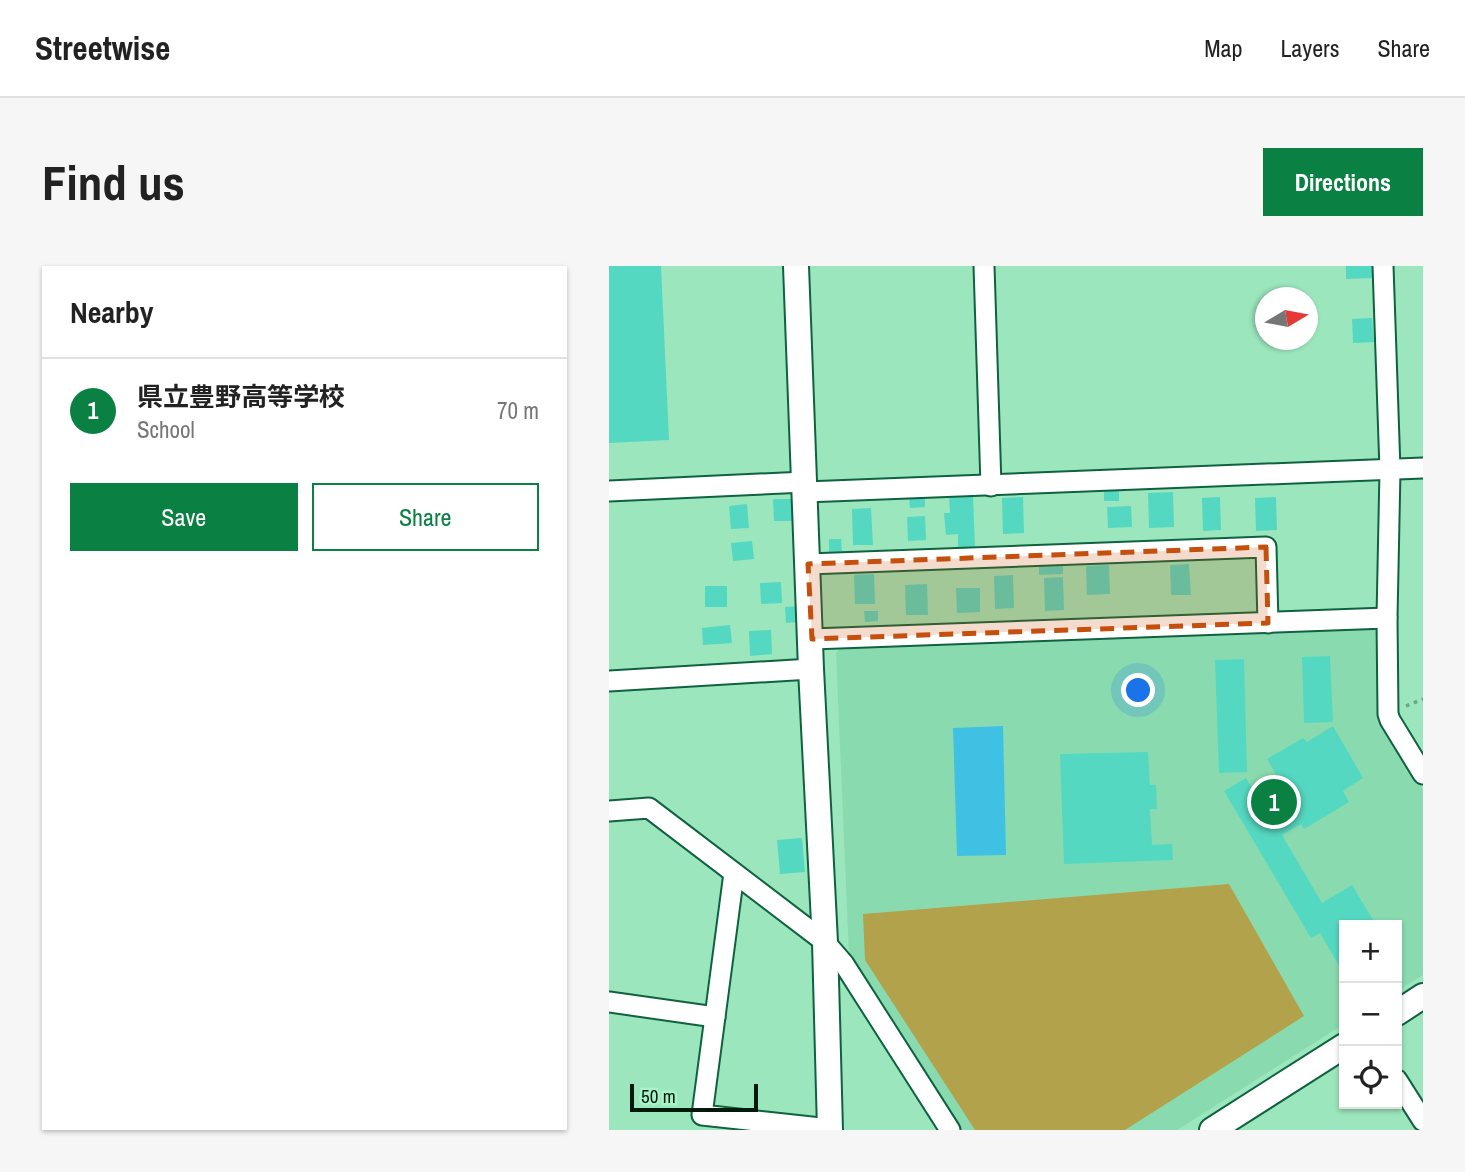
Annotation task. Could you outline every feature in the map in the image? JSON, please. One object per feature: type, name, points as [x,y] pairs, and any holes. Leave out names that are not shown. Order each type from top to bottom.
[{"type":"street","points":[[734,873],[702,1115],[830,1130],[825,942],[811,669],[812,639],[796,266]]},
{"type":"street","points":[[984,266],[991,486]]},
{"type":"street","points":[[1383,266],[1390,470],[1387,618],[1390,720],[1423,774]]},
{"type":"street","points":[[609,491],[991,486],[1423,468]]},
{"type":"street","points":[[808,564],[1266,547],[1268,623]]},
{"type":"street","points":[[812,639],[1387,618]]},
{"type":"street","points":[[609,681],[811,669]]},
{"type":"street","points":[[609,811],[649,808],[825,942],[844,964],[950,1130]]},
{"type":"street","points":[[1402,1010],[1423,996]]},
{"type":"street","points":[[609,1002],[715,1017]]},
{"type":"street","points":[[1212,1130],[1339,1049]]},
{"type":"street","points":[[1402,1088],[1423,1121]]},
{"type":"highlighted area","points":[[1266,547],[1268,623],[812,639],[808,564]]},
{"type":"shaded area","points":[[1373,627],[1378,634],[1381,721],[1423,790],[1423,975],[1402,988],[1402,920],[1339,920],[1339,1027],[1177,1130],[959,1130],[849,955],[836,653],[841,648]]},
{"type":"shaded area","points":[[1229,884],[1304,1016],[1125,1130],[975,1130],[865,960],[863,914]]},
{"type":"water","points":[[1003,726],[1006,855],[957,856],[953,728]]},
{"type":"building","points":[[609,266],[661,266],[669,440],[609,443]]},
{"type":"building","points":[[1346,266],[1372,266],[1373,278],[1346,279]]},
{"type":"building","points":[[1372,318],[1374,342],[1353,343],[1352,319]]},
{"type":"building","points":[[1104,490],[1119,490],[1119,501],[1104,501]]},
{"type":"building","points":[[1173,492],[1174,527],[1149,528],[1148,493]]},
{"type":"building","points":[[973,495],[975,547],[958,548],[958,534],[946,535],[944,513],[950,513],[949,496]]},
{"type":"building","points":[[909,497],[925,497],[925,507],[910,508]]},
{"type":"building","points":[[1023,497],[1024,533],[1003,534],[1002,498]]},
{"type":"building","points":[[1220,497],[1221,530],[1203,531],[1202,498]]},
{"type":"building","points":[[1276,497],[1277,530],[1256,531],[1255,498]]},
{"type":"building","points":[[773,499],[793,499],[794,521],[774,521]]},
{"type":"building","points":[[747,504],[749,528],[731,529],[729,506]]},
{"type":"building","points":[[1131,506],[1132,527],[1108,528],[1107,507]]},
{"type":"building","points":[[871,508],[873,545],[853,545],[852,509]]},
{"type":"building","points":[[925,516],[926,540],[908,541],[907,517]]},
{"type":"building","points":[[829,539],[841,539],[842,551],[829,552]]},
{"type":"building","points":[[752,541],[754,559],[733,561],[731,543]]},
{"type":"building","points":[[1063,561],[1063,574],[1039,575],[1039,562]]},
{"type":"building","points":[[1189,564],[1191,595],[1171,595],[1170,565]]},
{"type":"building","points":[[1109,565],[1110,594],[1087,595],[1086,566]]},
{"type":"building","points":[[874,574],[875,604],[855,604],[854,575]]},
{"type":"building","points":[[1013,575],[1014,608],[995,609],[994,576]]},
{"type":"building","points":[[1063,577],[1064,610],[1045,611],[1044,578]]},
{"type":"building","points":[[781,582],[782,603],[761,604],[760,583]]},
{"type":"building","points":[[927,584],[928,615],[906,615],[905,585]]},
{"type":"building","points":[[705,586],[727,586],[727,607],[705,607]]},
{"type":"building","points":[[956,588],[980,588],[980,612],[957,613]]},
{"type":"building","points":[[797,606],[798,622],[786,623],[785,607]]},
{"type":"building","points":[[864,611],[878,611],[878,621],[865,622]]},
{"type":"building","points":[[730,625],[732,643],[703,645],[702,628]]},
{"type":"building","points":[[771,630],[772,654],[750,656],[749,631]]},
{"type":"building","points":[[1330,656],[1333,722],[1304,723],[1302,657]]},
{"type":"building","points":[[1244,659],[1247,772],[1219,773],[1215,660]]},
{"type":"building","points":[[1333,726],[1363,778],[1343,791],[1349,802],[1304,829],[1301,824],[1282,835],[1322,903],[1352,885],[1373,920],[1339,920],[1339,965],[1320,933],[1311,938],[1224,791],[1246,778],[1270,818],[1294,804],[1267,759],[1303,738],[1307,742]]},
{"type":"building","points":[[1148,752],[1150,785],[1156,785],[1157,809],[1150,809],[1152,845],[1172,844],[1173,860],[1064,864],[1060,754]]},
{"type":"building","points":[[802,838],[805,872],[780,874],[777,840]]},
{"type":"place","name":"県立豊野高等学校","points":[[1274,802]]}]
